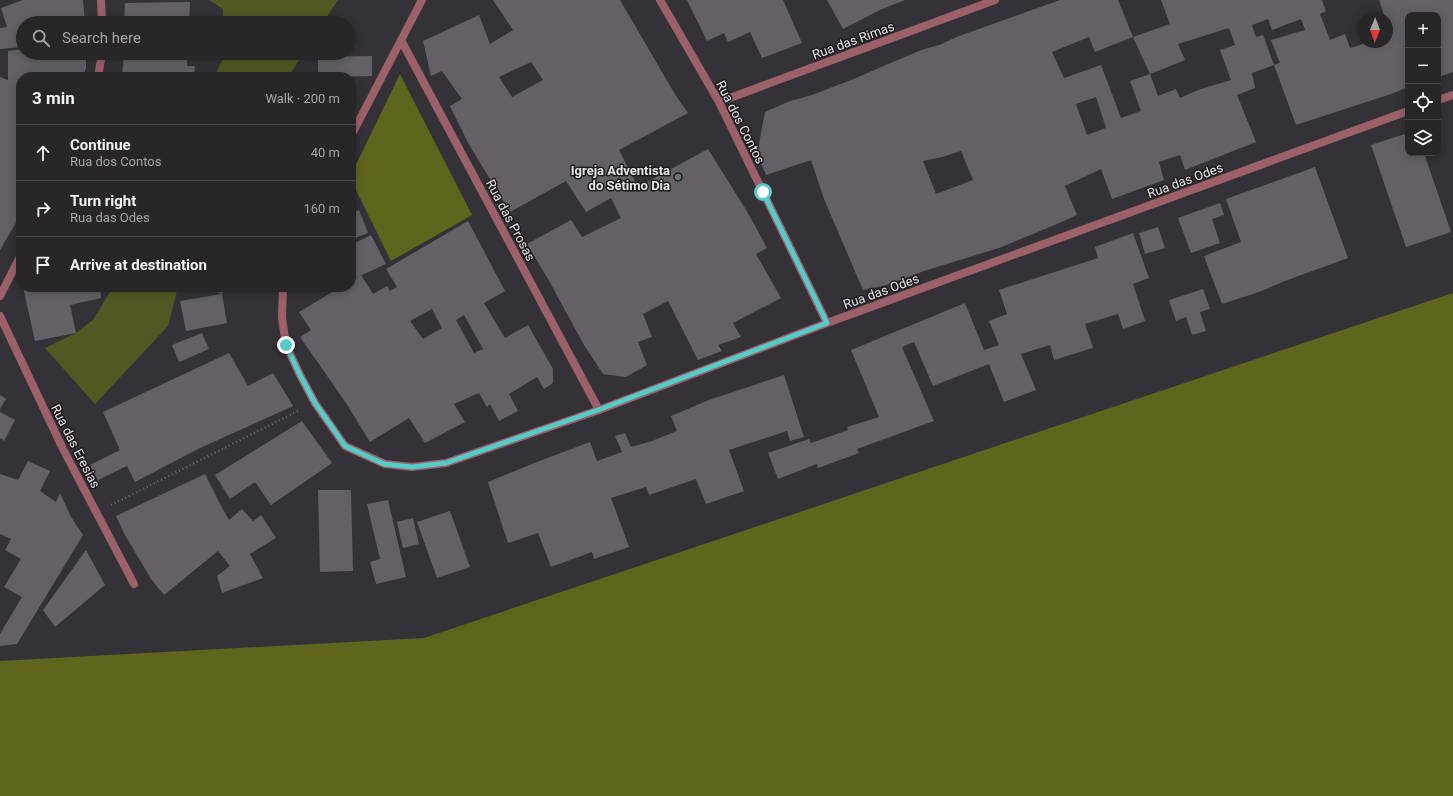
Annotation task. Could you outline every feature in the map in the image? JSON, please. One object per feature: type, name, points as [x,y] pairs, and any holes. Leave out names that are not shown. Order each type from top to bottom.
[{"type":"street","points":[[100,0],[101,16]]},
{"type":"street","points":[[356,127],[402,42],[422,0]]},
{"type":"street","name":"Rua dos Contos","points":[[660,0],[719,102],[827,323]]},
{"type":"street","name":"Rua das Rimas","points":[[719,102],[996,0]]},
{"type":"street","name":"Rua das Prosas","points":[[402,42],[598,410]]},
{"type":"street","points":[[99,72],[101,60]]},
{"type":"street","points":[[1441,99],[1453,95]]},
{"type":"street","name":"Rua das Odes","points":[[283,292],[282,318],[286,345],[315,403],[345,446],[384,464],[412,467],[446,463],[598,410],[827,323],[1405,112]]},
{"type":"street","points":[[0,296],[16,265]]},
{"type":"street","name":"Rua das Eresias","points":[[0,316],[63,449],[134,584]]},
{"type":"path","points":[[97,513],[315,403]]},
{"type":"green space","points":[[209,0],[338,0],[328,16],[223,16],[223,9]]},
{"type":"green space","points":[[299,60],[291,72],[216,72],[222,61]]},
{"type":"green space","points":[[400,74],[472,215],[391,261],[356,190],[356,165]]},
{"type":"green space","points":[[110,292],[177,292],[168,326],[95,404],[45,348],[76,333],[93,320]]},
{"type":"green space","points":[[1453,293],[1453,796],[0,796],[0,661],[424,638]]},
{"type":"building","points":[[23,0],[83,0],[84,16],[16,16],[16,48],[0,49],[0,28],[7,27],[1,8]]},
{"type":"building","points":[[493,0],[620,0],[676,96],[688,113],[619,150],[638,187],[708,149],[748,213],[767,248],[756,254],[781,298],[733,323],[741,337],[718,345],[722,351],[698,360],[668,301],[643,314],[652,337],[638,342],[647,365],[626,377],[603,374],[584,345],[527,244],[571,220],[582,237],[621,218],[611,198],[586,212],[566,181],[510,212],[468,143],[450,106],[462,99],[442,71],[431,76],[423,41],[479,15],[490,44],[513,30]],"holes":[[[531,62],[543,80],[512,97],[499,77]]]},
{"type":"building","points":[[687,0],[783,0],[802,43],[762,58],[750,32],[728,42],[724,33],[707,41]]},
{"type":"building","points":[[827,0],[905,0],[880,10],[843,29]]},
{"type":"building","points":[[1060,0],[1118,0],[1133,37],[1170,24],[1161,0],[1322,0],[1326,11],[1320,14],[1330,40],[1345,34],[1350,48],[1357,46],[1357,48],[1393,48],[1393,12],[1383,12],[1379,0],[1453,0],[1453,72],[1441,76],[1441,12],[1405,12],[1405,88],[1296,125],[1274,65],[1252,73],[1255,88],[1237,95],[1256,142],[1185,170],[1180,155],[1159,162],[1164,180],[1112,199],[1101,169],[1065,186],[1077,215],[999,248],[924,271],[886,285],[863,290],[824,199],[811,160],[766,175],[757,154],[765,112],[790,101],[812,95],[851,80],[921,50],[939,45],[959,36]],"holes":[[[1268,19],[1272,30],[1301,19],[1305,30],[1271,40],[1280,63],[1274,65],[1263,35],[1256,37],[1252,25]],[[1229,28],[1235,45],[1220,50],[1231,80],[1198,90],[1180,98],[1176,89],[1158,96],[1150,74],[1185,60],[1178,44]],[[1089,37],[1095,52],[1133,37],[1150,74],[1130,81],[1141,111],[1121,118],[1101,65],[1064,78],[1052,52]],[[1096,97],[1106,128],[1087,135],[1076,104]],[[961,151],[973,180],[936,194],[923,161]]]},
{"type":"building","points":[[190,2],[189,16],[124,16],[125,3]]},
{"type":"building","points":[[16,50],[16,60],[86,60],[86,68],[85,72],[16,72],[16,223],[0,250],[0,77],[8,80],[8,51]]},
{"type":"building","points":[[356,56],[372,56],[372,76],[356,76],[356,72],[318,72],[318,60],[356,60]]},
{"type":"building","points":[[123,60],[187,60],[187,66],[195,66],[194,72],[122,72]]},
{"type":"building","points":[[1405,134],[1405,156],[1425,156],[1451,232],[1406,247],[1371,145]]},
{"type":"building","points":[[1315,167],[1348,258],[1259,292],[1222,304],[1204,256],[1241,242],[1226,199]]},
{"type":"building","points":[[1220,203],[1224,215],[1212,219],[1220,243],[1191,253],[1178,218]]},
{"type":"building","points":[[359,210],[368,233],[356,238],[356,211]]},
{"type":"building","points":[[468,221],[505,291],[484,303],[505,338],[528,325],[553,369],[553,383],[544,389],[537,377],[509,394],[518,411],[499,421],[490,404],[487,407],[479,393],[454,404],[465,422],[425,443],[409,418],[370,442],[346,403],[300,337],[311,330],[299,312],[333,292],[356,292],[356,278],[361,275],[373,294],[387,286],[390,291],[397,287],[386,269]],"holes":[[[432,309],[442,328],[423,339],[410,321]],[[464,315],[483,349],[474,353],[456,320]]]},
{"type":"building","points":[[1158,227],[1165,248],[1145,254],[1139,233]]},
{"type":"building","points":[[1133,233],[1149,278],[1133,284],[1145,321],[1123,329],[1118,314],[1085,324],[1093,348],[1054,360],[1050,345],[1021,354],[1036,390],[1004,402],[989,364],[933,386],[914,342],[902,347],[934,421],[857,449],[859,453],[818,468],[817,464],[778,479],[768,453],[809,439],[811,443],[848,430],[847,427],[879,417],[851,350],[965,303],[984,350],[999,345],[989,321],[1007,314],[999,290],[1098,258],[1095,247]]},
{"type":"building","points":[[371,235],[386,264],[356,278],[356,242]]},
{"type":"building","points":[[1203,289],[1210,309],[1200,312],[1206,331],[1192,335],[1186,317],[1176,321],[1169,300]]},
{"type":"building","points":[[24,292],[100,292],[101,298],[70,305],[76,333],[35,341]]},
{"type":"building","points":[[222,294],[227,323],[186,331],[180,301]]},
{"type":"building","points":[[202,333],[209,349],[179,362],[172,345]]},
{"type":"building","points":[[229,353],[248,386],[273,373],[293,406],[198,449],[135,482],[127,466],[98,480],[90,465],[120,450],[103,412]]},
{"type":"building","points":[[784,375],[804,437],[790,441],[787,431],[729,450],[744,491],[706,504],[696,479],[649,495],[646,487],[611,498],[629,547],[594,559],[592,552],[551,567],[538,533],[508,543],[488,482],[590,442],[597,461],[622,452],[615,436],[625,433],[631,447],[652,441],[677,431],[671,416],[709,400]]},
{"type":"building","points":[[0,395],[6,399],[0,409]]},
{"type":"building","points":[[0,412],[15,420],[4,441],[0,438]]},
{"type":"building","points":[[302,421],[332,463],[271,505],[255,482],[230,499],[215,475]]},
{"type":"building","points":[[28,461],[50,471],[40,491],[56,502],[60,493],[71,517],[83,535],[17,644],[0,646],[0,634],[22,597],[4,587],[21,559],[5,550],[11,539],[0,534],[0,474],[18,480]]},
{"type":"building","points":[[205,474],[229,520],[242,509],[253,521],[261,515],[276,538],[250,554],[263,578],[222,593],[217,576],[230,566],[218,551],[164,595],[151,579],[125,535],[116,516]]},
{"type":"building","points":[[318,490],[351,490],[353,571],[320,572]]},
{"type":"building","points":[[388,500],[406,577],[376,584],[370,562],[380,559],[367,504]]},
{"type":"building","points":[[450,511],[470,567],[437,578],[417,522]]},
{"type":"building","points":[[413,518],[419,544],[403,548],[397,522]]},
{"type":"building","points":[[86,550],[105,585],[55,627],[43,610]]},
{"type":"place","name":"Igreja Adventista do Sétimo Dia","points":[[678,177]]},
{"type":"route","points":[[286,345],[315,403],[345,446],[368,458],[384,464],[412,467],[446,463],[598,410],[827,323],[763,192]]}]
